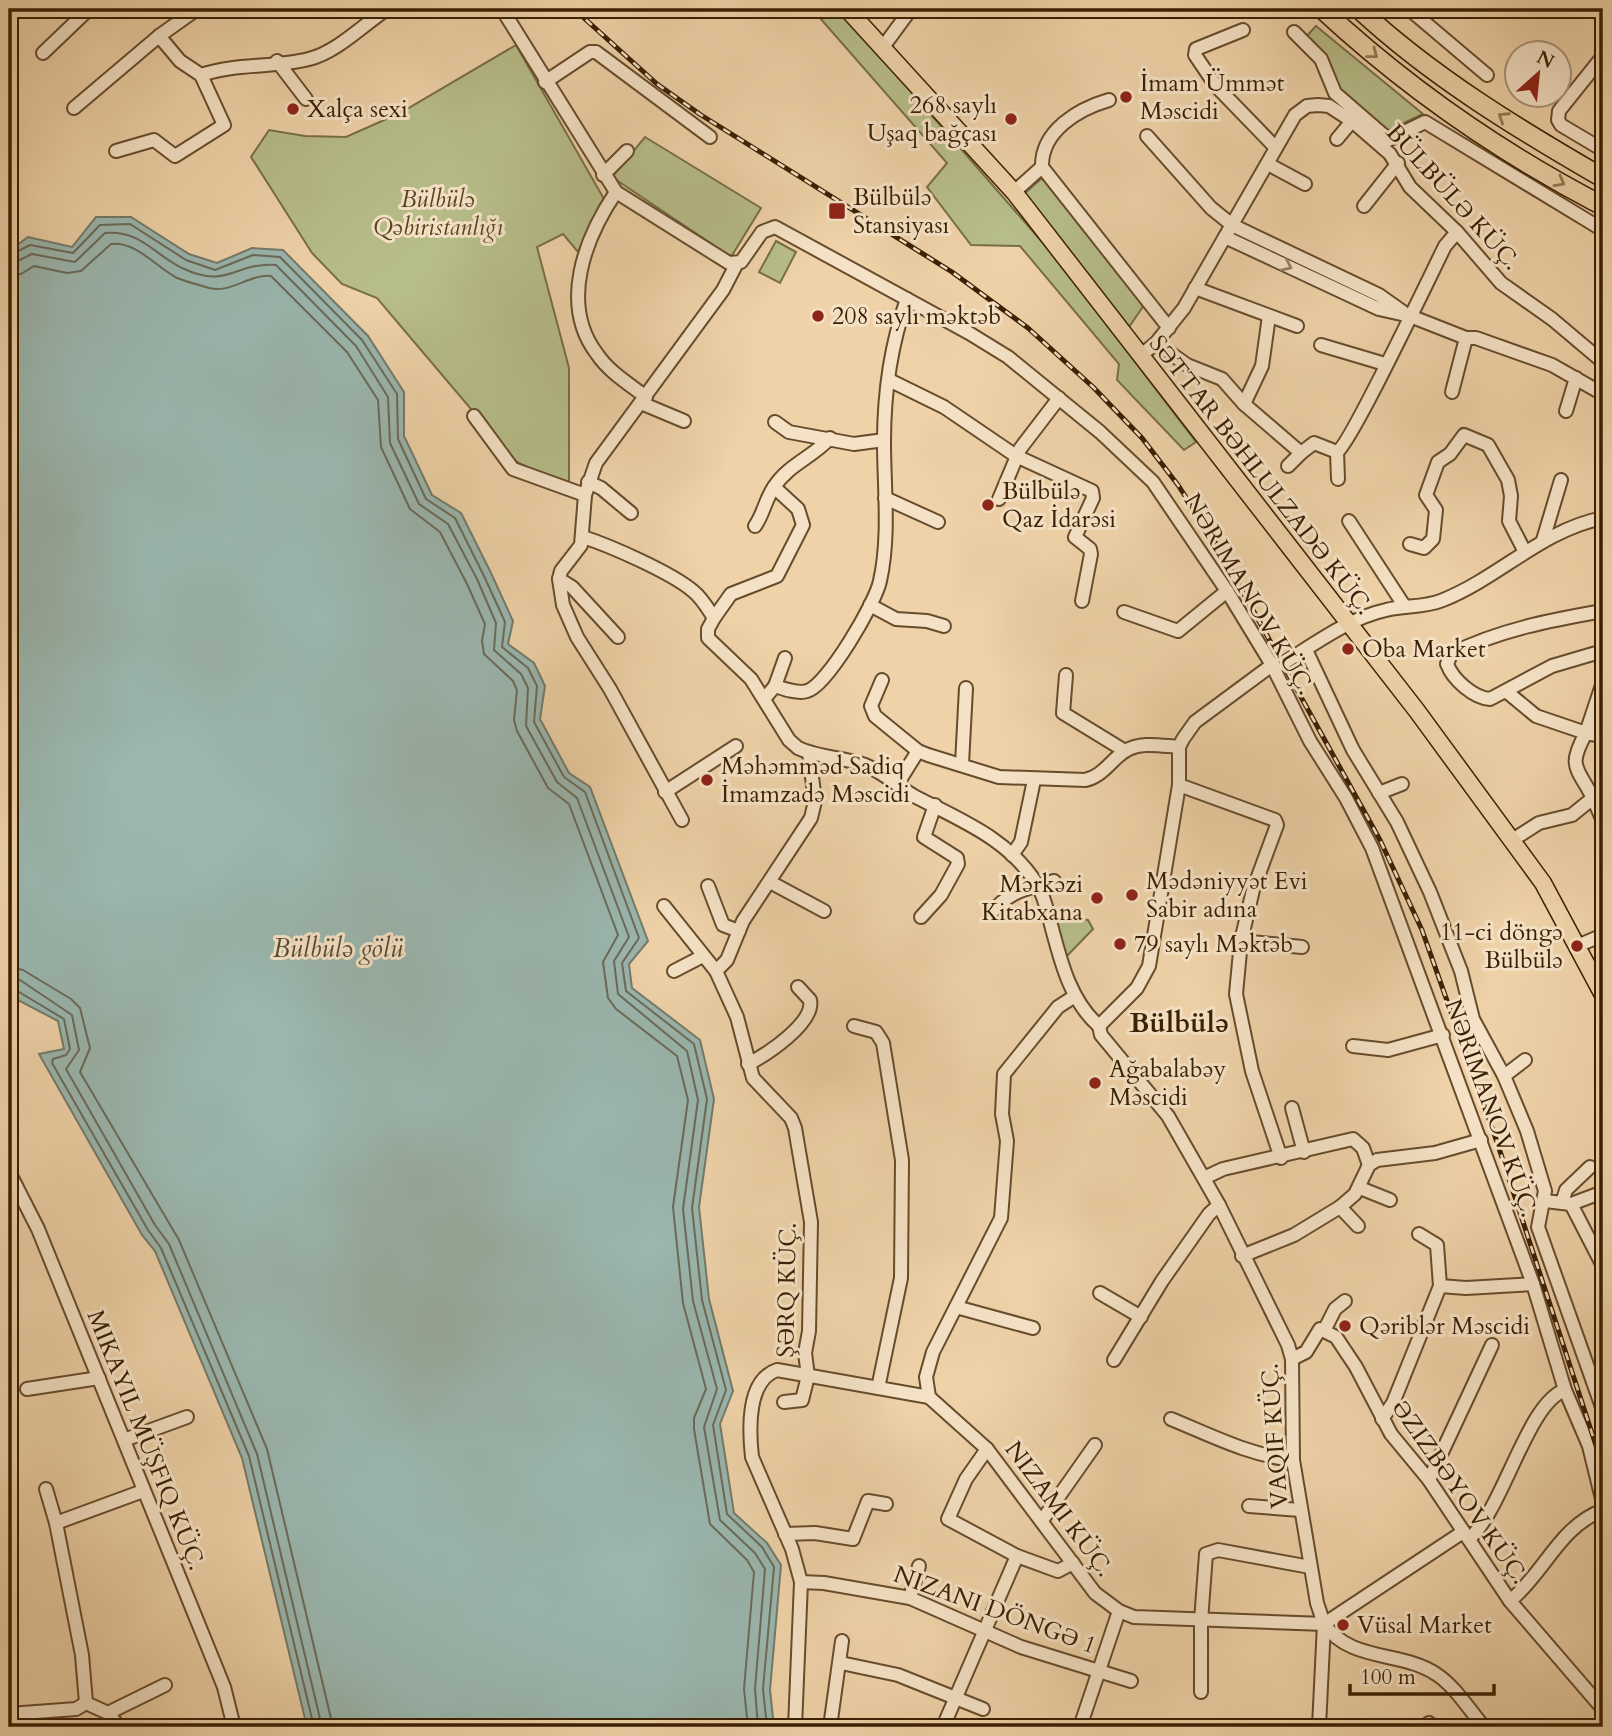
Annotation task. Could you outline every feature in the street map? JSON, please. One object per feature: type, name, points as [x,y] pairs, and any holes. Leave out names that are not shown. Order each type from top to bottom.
[{"type":"highway","points":[[1322,9],[1358,43],[1469,126],[1531,166],[1603,206]]},
{"type":"highway","points":[[1359,9],[1432,68],[1493,111],[1603,178]]},
{"type":"main road","name":"SƏTTAR BƏHLULZADƏ KÜÇ.","points":[[847,9],[1014,192],[1514,839],[1550,895],[1603,995]]},
{"type":"street","points":[[43,53],[89,9]]},
{"type":"street","points":[[74,108],[159,36],[197,9]]},
{"type":"street","points":[[201,75],[277,61],[308,59],[327,52],[387,9]]},
{"type":"street","points":[[502,9],[545,82],[616,192],[736,265]]},
{"type":"street","points":[[883,47],[911,9]]},
{"type":"street","points":[[1409,9],[1486,75]]},
{"type":"street","points":[[1243,30],[1196,49],[1195,55],[1216,86],[1276,148]]},
{"type":"street","points":[[1294,32],[1321,59],[1335,93],[1384,141],[1425,122],[1603,230]]},
{"type":"street","points":[[116,151],[153,140],[175,156],[224,125],[201,75],[180,61],[159,36]]},
{"type":"street","points":[[545,82],[590,52],[596,52],[710,137]]},
{"type":"street","points":[[1603,56],[1559,111],[1558,120],[1561,125],[1603,150]]},
{"type":"street","points":[[277,61],[306,99]]},
{"type":"street","points":[[1014,192],[1042,167],[1044,146],[1051,136],[1082,110],[1109,100]]},
{"type":"street","name":"BÜLBÜLƏ KÜÇ.","points":[[1139,356],[1169,328],[1195,288],[1295,116],[1307,106],[1329,106],[1384,141],[1410,187],[1457,232],[1501,283],[1552,319],[1603,362]]},
{"type":"street","points":[[1337,139],[1352,121]]},
{"type":"street","points":[[1147,135],[1211,208],[1232,225],[1379,295],[1409,316]]},
{"type":"street","points":[[603,175],[627,151]]},
{"type":"street","points":[[1364,206],[1398,163]]},
{"type":"street","points":[[1268,164],[1305,184]]},
{"type":"street","points":[[1042,167],[1169,328]]},
{"type":"street","points":[[616,192],[584,253],[577,295],[585,336],[597,355],[644,400],[684,421]]},
{"type":"street","name":"NƏRIMANOV KÜÇ.","points":[[586,489],[614,437],[723,290],[736,265],[745,258],[762,232],[775,227],[987,343],[1059,398],[1126,455],[1153,482],[1227,591],[1272,665],[1310,741],[1346,798],[1372,848],[1533,1284],[1565,1390],[1589,1446],[1603,1503]]},
{"type":"street","points":[[1337,452],[1344,446],[1445,246],[1457,232]]},
{"type":"street","points":[[1225,237],[1378,309],[1409,316],[1466,338],[1476,338],[1541,360],[1603,394]]},
{"type":"street","points":[[1195,288],[1297,326]]},
{"type":"street","points":[[775,686],[802,692],[814,687],[834,664],[879,585],[883,567],[884,440],[889,380],[907,299]]},
{"type":"street","points":[[1244,404],[1262,366],[1269,316]]},
{"type":"street","points":[[1452,392],[1466,338]]},
{"type":"street","points":[[1156,343],[1188,365],[1222,379],[1244,404],[1301,453]]},
{"type":"street","points":[[1321,345],[1385,364]]},
{"type":"street","points":[[1566,411],[1576,378]]},
{"type":"street","points":[[889,380],[944,407],[1016,456],[1094,494],[1075,537],[1090,549],[1091,554],[1082,601]]},
{"type":"street","points":[[999,499],[1016,456],[1059,398]]},
{"type":"street","points":[[474,416],[513,469],[586,489],[601,488],[632,513]]},
{"type":"street","points":[[775,422],[789,432],[861,445],[884,440]]},
{"type":"street","points":[[1409,544],[1424,548],[1433,539],[1436,510],[1426,495],[1438,462],[1450,454],[1464,435],[1488,445],[1508,480],[1509,521],[1525,552]]},
{"type":"street","points":[[755,526],[764,513],[766,498],[790,467],[816,454],[830,438]]},
{"type":"street","points":[[1288,466],[1314,443],[1337,452]]},
{"type":"street","points":[[1337,452],[1338,479]]},
{"type":"street","points":[[1543,540],[1560,480]]},
{"type":"street","points":[[774,487],[798,509],[803,525],[799,535],[777,576],[731,594],[708,629],[708,638],[751,679],[789,740],[809,753],[864,765],[898,783],[915,796],[969,822],[1012,855],[1038,885]]},
{"type":"street","points":[[586,489],[583,537],[559,579],[563,605],[577,636],[610,689],[682,820]]},
{"type":"street","points":[[885,498],[938,522]]},
{"type":"street","points":[[1099,1026],[1137,988],[1149,966],[1179,785],[1179,747],[1195,722],[1272,665],[1282,664],[1349,626],[1385,610],[1443,601],[1543,540],[1578,524],[1603,518]]},
{"type":"street","points":[[1349,521],[1405,607]]},
{"type":"street","points":[[583,537],[617,550],[692,590],[714,618]]},
{"type":"street","points":[[559,579],[572,587],[618,637]]},
{"type":"street","points":[[1124,612],[1178,631],[1227,591]]},
{"type":"street","points":[[870,605],[896,619],[944,626]]},
{"type":"street","points":[[1603,611],[1521,628],[1462,649],[1448,660],[1449,669],[1459,681],[1481,699],[1490,699],[1552,666],[1603,651]]},
{"type":"street","name":"NƏRIMANOV KÜÇ.","points":[[1306,650],[1319,672],[1353,750],[1379,793],[1430,892],[1461,971],[1473,1019],[1504,1076],[1531,1141],[1545,1200],[1537,1220],[1538,1227],[1603,1410]]},
{"type":"street","points":[[765,698],[775,686],[785,658]]},
{"type":"street","points":[[1066,674],[1063,713],[1125,751]]},
{"type":"street","points":[[882,680],[871,706],[875,716],[918,751],[999,777],[1034,780],[1091,779],[1125,751],[1144,745],[1179,747]]},
{"type":"street","points":[[1602,685],[1586,733],[1574,757],[1574,764],[1603,821]]},
{"type":"street","points":[[962,764],[967,688]]},
{"type":"street","points":[[1507,692],[1536,716],[1603,736]]},
{"type":"street","points":[[665,792],[736,746]]},
{"type":"street","points":[[898,783],[918,751]]},
{"type":"street","points":[[716,971],[727,960],[739,931],[804,831],[814,808],[809,753]]},
{"type":"street","points":[[1012,855],[1021,842],[1034,780]]},
{"type":"street","points":[[1179,785],[1231,802],[1275,820],[1277,825],[1253,890],[1236,978],[1238,1014],[1252,1071],[1281,1158]]},
{"type":"street","points":[[1379,793],[1402,785]]},
{"type":"street","points":[[1514,839],[1539,823],[1572,815],[1593,798]]},
{"type":"street","points":[[921,917],[941,895],[958,864],[957,858],[924,837],[935,805]]},
{"type":"street","points":[[989,915],[1006,896],[1054,881]]},
{"type":"street","points":[[770,882],[824,911]]},
{"type":"street","name":"VAQIF KÜÇ.","points":[[1038,885],[1062,965],[1083,1010],[1099,1026],[1101,1035],[1163,1109],[1219,1205],[1292,1359],[1293,1460],[1318,1612],[1324,1624],[1319,1727]]},
{"type":"street","points":[[708,886],[723,925],[739,931]]},
{"type":"street","name":"ŞƏRQ KÜÇ.","points":[[664,906],[716,971],[737,1017],[753,1078],[791,1118],[795,1128],[811,1222],[805,1353],[808,1376]]},
{"type":"street","points":[[1577,946],[1603,934]]},
{"type":"street","points":[[1241,942],[1302,947]]},
{"type":"street","points":[[674,971],[703,956]]},
{"type":"street","points":[[748,1064],[776,1048],[808,1015],[810,1000],[798,987]]},
{"type":"street","points":[[796,1727],[801,1582],[785,1534],[758,1472],[750,1442],[750,1428],[760,1383],[766,1374],[777,1370],[929,1396],[926,1377],[929,1362],[1001,1218],[1007,1141],[1002,1114],[1004,1074],[1058,1007],[1076,996]]},
{"type":"street","points":[[854,1026],[876,1032],[883,1043],[902,1160],[900,1295],[878,1388]]},
{"type":"street","points":[[1353,1046],[1388,1050],[1443,1035]]},
{"type":"street","points":[[1504,1076],[1525,1060]]},
{"type":"street","points":[[1292,1108],[1304,1152]]},
{"type":"street","points":[[1204,1178],[1223,1169],[1281,1158],[1353,1139],[1363,1148],[1369,1165]]},
{"type":"street","points":[[1242,1256],[1294,1235],[1339,1207],[1360,1188],[1369,1165],[1377,1160],[1435,1153],[1481,1140]]},
{"type":"street","points":[[1590,1167],[1566,1190],[1567,1203],[1603,1266]]},
{"type":"street","points":[[10,1176],[38,1229],[99,1378],[224,1687],[234,1727]]},
{"type":"street","points":[[1360,1188],[1390,1200]]},
{"type":"street","points":[[1545,1200],[1567,1203],[1603,1192]]},
{"type":"street","points":[[1114,1360],[1188,1243],[1219,1205]]},
{"type":"street","points":[[1339,1207],[1358,1226]]},
{"type":"street","points":[[1382,1419],[1393,1403],[1440,1286],[1437,1245],[1419,1234]]},
{"type":"street","points":[[1440,1286],[1466,1288],[1533,1284]]},
{"type":"street","points":[[1100,1293],[1141,1317]]},
{"type":"street","points":[[1292,1359],[1306,1352],[1318,1332],[1325,1329],[1335,1309],[1345,1301]]},
{"type":"street","points":[[957,1307],[1033,1328]]},
{"type":"street","name":"ƏZIZBƏYOV KÜÇ.","points":[[1325,1329],[1336,1337],[1356,1367],[1382,1419],[1429,1480],[1510,1601],[1603,1709]]},
{"type":"street","points":[[1429,1480],[1492,1345]]},
{"type":"street","points":[[784,1402],[802,1400],[808,1376]]},
{"type":"street","points":[[27,1389],[99,1378]]},
{"type":"street","points":[[1484,1727],[1435,1673],[1353,1647],[1332,1634],[1324,1624],[1479,1528],[1547,1401],[1565,1390]]},
{"type":"street","name":"NIZAMI KÜÇ.","points":[[929,1396],[987,1449],[1043,1519],[1095,1593],[1119,1611],[1151,1619],[1324,1624]]},
{"type":"street","points":[[124,1440],[187,1417]]},
{"type":"street","points":[[1171,1419],[1245,1449],[1273,1458],[1293,1460]]},
{"type":"street","points":[[1043,1519],[1095,1445]]},
{"type":"street","points":[[987,1449],[965,1479],[948,1519],[1017,1556],[1058,1571],[1073,1563]]},
{"type":"street","points":[[46,1489],[56,1523],[82,1655],[86,1703]]},
{"type":"street","points":[[56,1523],[143,1491]]},
{"type":"street","points":[[785,1534],[815,1533],[853,1539],[867,1502],[886,1503]]},
{"type":"street","points":[[1249,1506],[1300,1510]]},
{"type":"street","points":[[1510,1601],[1530,1582],[1576,1524],[1603,1510]]},
{"type":"street","points":[[1201,1692],[1201,1621],[1205,1561],[1211,1550],[1310,1567]]},
{"type":"street","points":[[943,1727],[1017,1556]]},
{"type":"street","points":[[911,1598],[919,1566]]},
{"type":"street","name":"NIZANI DÖNGƏ 1","points":[[801,1582],[824,1583],[911,1598],[1021,1647],[1131,1681]]},
{"type":"street","points":[[1080,1727],[1119,1611]]},
{"type":"street","points":[[830,1727],[842,1641]]},
{"type":"street","points":[[841,1663],[898,1675],[953,1700],[983,1709]]},
{"type":"street","points":[[108,1713],[165,1685]]},
{"type":"street","points":[[86,1703],[108,1713],[119,1727]]},
{"type":"street","points":[[9,1714],[76,1709],[86,1703]]},
{"type":"green space","points":[[812,9],[839,9],[1056,258],[1196,442],[1184,450],[1117,380],[1119,364],[1020,246],[971,245],[927,187],[947,163]]},
{"type":"green space","points":[[1316,26],[1423,114],[1389,130],[1381,129],[1336,89],[1306,37]]},
{"type":"green space","name":"Bülbülə Qəbiristanlığı","points":[[516,45],[604,199],[578,252],[563,234],[537,247],[569,368],[569,483],[546,477],[515,461],[377,298],[342,284],[312,253],[251,157],[269,130],[305,136],[346,137],[400,113]]},
{"type":"green space","points":[[645,137],[761,208],[731,257],[612,177]]},
{"type":"green space","points":[[1042,178],[1144,305],[1129,327],[1024,194]]},
{"type":"green space","points":[[776,241],[796,252],[780,283],[759,272]]},
{"type":"green space","points":[[1051,914],[1088,920],[1093,929],[1065,958]]},
{"type":"water","name":"Bülbülə gölü","points":[[96,217],[131,217],[189,254],[217,263],[252,248],[283,250],[368,336],[404,392],[404,436],[432,495],[461,513],[513,621],[508,644],[534,663],[545,686],[540,719],[569,773],[590,787],[648,941],[629,964],[632,988],[700,1040],[714,1099],[699,1207],[709,1299],[733,1391],[720,1424],[734,1513],[767,1543],[781,1565],[770,1690],[774,1727],[307,1727],[242,1458],[155,1251],[142,1235],[39,1054],[64,1049],[58,1021],[14,998],[9,987],[9,251],[28,237],[72,247]]},
{"type":"railway","points":[[574,9],[657,84],[701,115],[952,272],[1028,328],[1093,387],[1142,438],[1178,485],[1217,545],[1380,840],[1422,930],[1497,1142],[1603,1467]]},
{"type":"place","name":"İmam Ümmət Məscidi","points":[[1126,97]]},
{"type":"place","name":"Xalça sexi","points":[[293,109]]},
{"type":"place","name":"268 saylı Uşaq bağçası","points":[[1011,119]]},
{"type":"place","name":"Bülbülə Stansiyası","points":[[837,211]]},
{"type":"place","name":"208 saylı məktəb","points":[[818,316]]},
{"type":"place","name":"Bülbülə Qaz İdarəsi","points":[[988,505]]},
{"type":"place","name":"Oba Market","points":[[1348,649]]},
{"type":"place","name":"Məhəmməd Sadiq İmamzadə Məscidi","points":[[707,780]]},
{"type":"place","name":"Mədəniyyət Evi Sabir adına","points":[[1132,895]]},
{"type":"place","name":"Mərkəzi Kitabxana","points":[[1097,898]]},
{"type":"place","name":"79 saylı Məktəb","points":[[1120,944]]},
{"type":"place","name":"11-ci döngə Bülbülə","points":[[1577,946]]},
{"type":"place","name":"Ağabalabəy Məscidi","points":[[1095,1083]]},
{"type":"place","name":"Qəriblər Məscidi","points":[[1345,1326]]},
{"type":"place","name":"Vüsal Market","points":[[1343,1625]]},
{"type":"district","name":"Bülbülə","points":[[1179,1023]]}]
